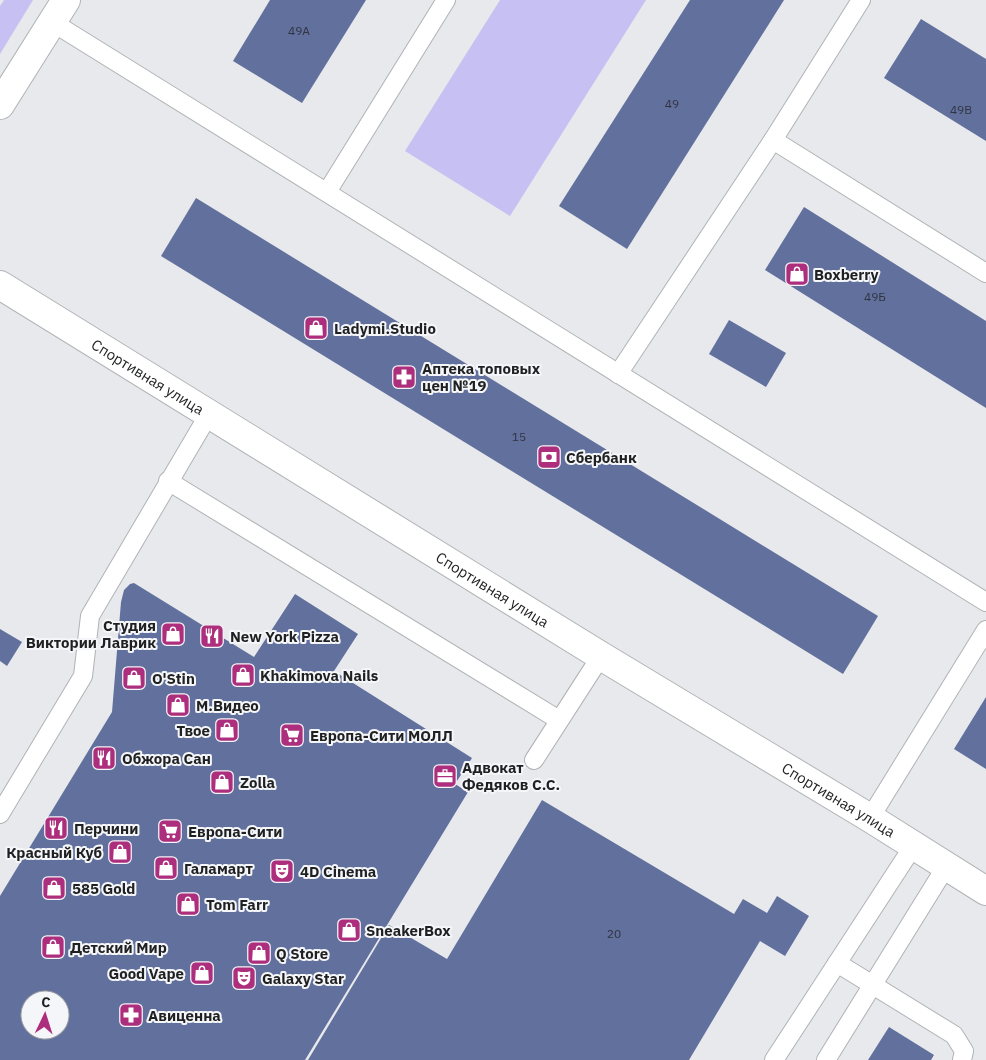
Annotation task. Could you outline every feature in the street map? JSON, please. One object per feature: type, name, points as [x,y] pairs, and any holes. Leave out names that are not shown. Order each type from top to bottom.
[{"type":"street","points":[[0,105],[59,11]]},
{"type":"street","name":"Спортивная улица","points":[[0,285],[601,656],[947,865],[986,891]]},
{"type":"lane","points":[[327,192],[446,0]]},
{"type":"lane","points":[[618,374],[773,140],[861,0]]},
{"type":"lane","points":[[59,11],[327,192],[986,602]]},
{"type":"lane","points":[[773,140],[986,273]]},
{"type":"lane","points":[[0,814],[83,676],[90,616],[209,414]]},
{"type":"lane","points":[[168,481],[559,720]]},
{"type":"lane","points":[[870,818],[986,630]]},
{"type":"lane","points":[[534,760],[601,656]]},
{"type":"lane","points":[[774,1060],[914,845]]},
{"type":"lane","points":[[826,1060],[947,865]]},
{"type":"lane","points":[[837,963],[954,1035],[964,1051],[962,1060]]},
{"type":"shaded area","points":[[4,0],[33,0],[0,54],[0,6]]},
{"type":"shaded area","points":[[500,0],[646,0],[510,216],[405,151]]},
{"type":"building","points":[[270,0],[366,0],[302,103],[233,61]]},
{"type":"building","points":[[690,0],[784,0],[627,249],[559,206]]},
{"type":"building","points":[[921,19],[986,59],[986,141],[884,78]]},
{"type":"building","points":[[196,198],[878,616],[843,674],[161,256]]},
{"type":"building","points":[[804,207],[986,321],[986,408],[765,270]]},
{"type":"building","points":[[729,320],[786,353],[766,387],[709,354]]},
{"type":"building","name":"Европа-Сити","points":[[134,583],[254,657],[295,594],[358,634],[334,671],[472,758],[455,784],[468,792],[305,1060],[0,1060],[0,896],[112,712],[121,602],[124,590]]},
{"type":"building","points":[[0,629],[22,642],[7,666],[0,661]]},
{"type":"building","points":[[986,697],[986,769],[954,749]]},
{"type":"building","points":[[542,800],[734,914],[743,899],[767,913],[777,896],[809,916],[785,956],[760,941],[689,1060],[308,1060],[389,925],[447,959]]},
{"type":"building","points":[[889,1027],[934,1055],[931,1060],[868,1060]]},
{"type":"place","name":"Boxberry","points":[[797,274]]},
{"type":"place","name":"Ladymi.Studio","points":[[316,328]]},
{"type":"place","name":"Аптека топовых цен №19","points":[[404,377]]},
{"type":"place","name":"Сбербанк","points":[[549,457]]},
{"type":"place","name":"Студия Виктории Лаврик","points":[[173,634]]},
{"type":"place","name":"New York Pizza","points":[[212,636]]},
{"type":"place","name":"Khakimova Nails","points":[[243,675]]},
{"type":"place","name":"O'Stin","points":[[134,678]]},
{"type":"place","name":"М.Видео","points":[[178,705]]},
{"type":"place","name":"Твое","points":[[227,730]]},
{"type":"place","name":"Европа-Сити МОЛЛ","points":[[292,735]]},
{"type":"place","name":"Обжора Сан","points":[[104,758]]},
{"type":"place","name":"Адвокат Федяков С.С.","points":[[445,776]]},
{"type":"place","name":"Zolla","points":[[222,782]]},
{"type":"place","name":"Перчини","points":[[56,828]]},
{"type":"place","name":"Европа-Сити","points":[[170,831]]},
{"type":"place","name":"Красный Куб","points":[[120,852]]},
{"type":"place","name":"Галамарт","points":[[166,868]]},
{"type":"place","name":"4D Cinema","points":[[282,871]]},
{"type":"place","name":"585 Gold","points":[[54,888]]},
{"type":"place","name":"Tom Farr","points":[[188,904]]},
{"type":"place","name":"SneakerBox","points":[[349,930]]},
{"type":"place","name":"Детский Мир","points":[[53,947]]},
{"type":"place","name":"Q Store","points":[[259,953]]},
{"type":"place","name":"Good Vape","points":[[202,973]]},
{"type":"place","name":"Galaxy Star","points":[[244,978]]},
{"type":"place","name":"Авиценна","points":[[131,1015]]}]
